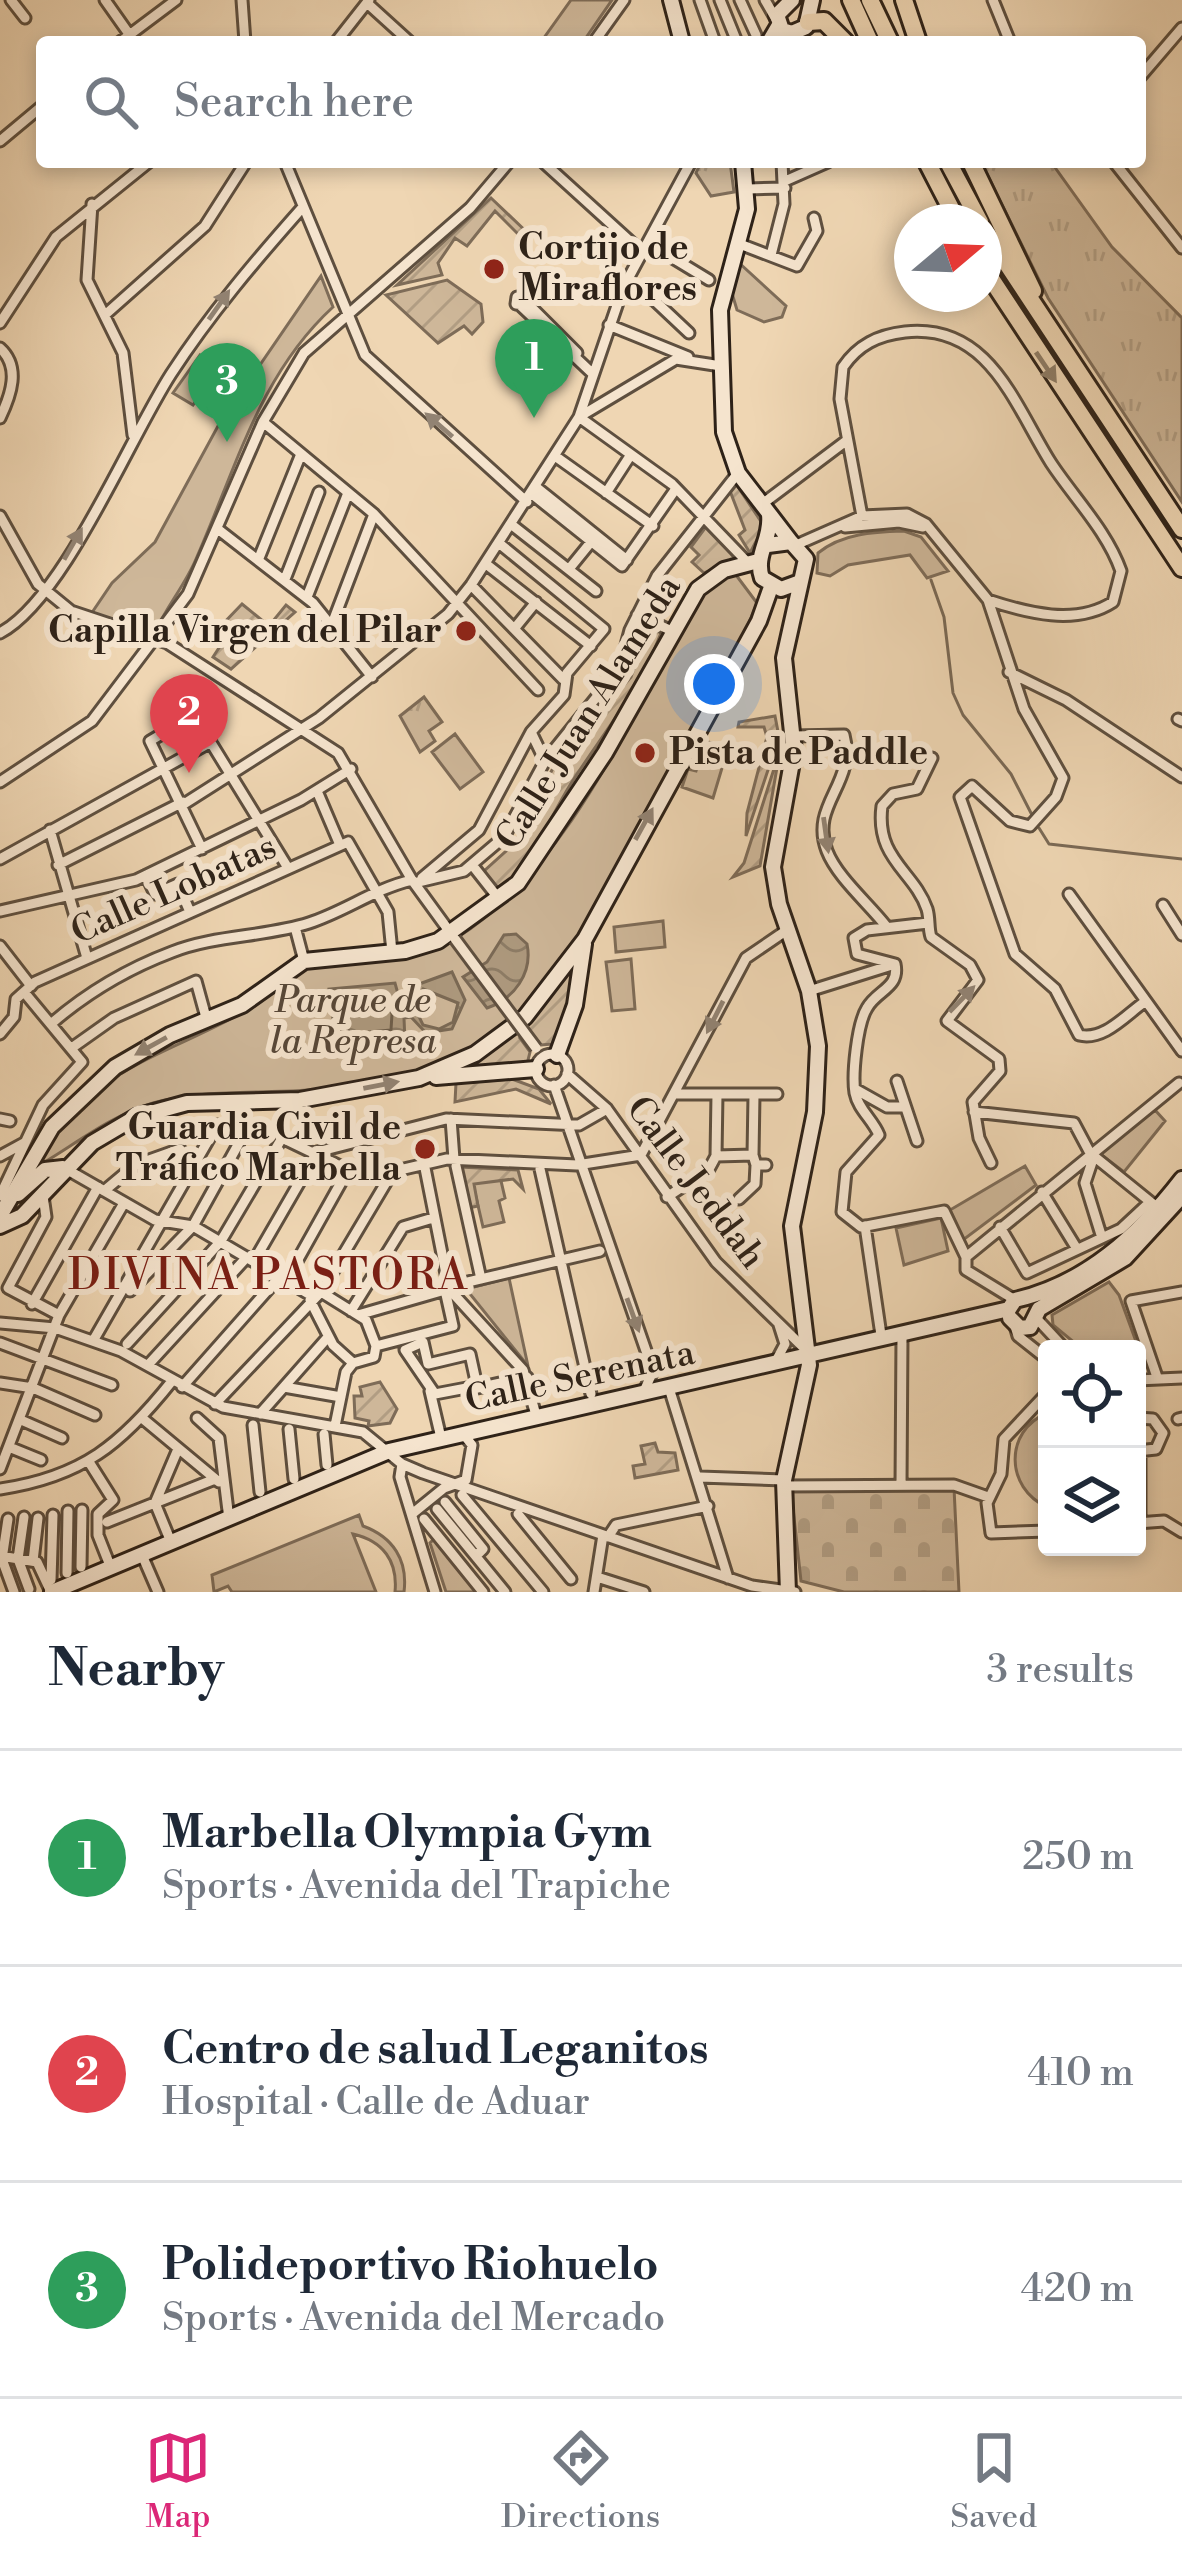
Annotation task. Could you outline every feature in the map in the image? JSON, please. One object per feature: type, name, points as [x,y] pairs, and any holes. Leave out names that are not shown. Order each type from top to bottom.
[{"type":"highway","points":[[851,0],[867,36]]},
{"type":"highway","points":[[870,0],[887,36]]},
{"type":"highway","points":[[904,0],[916,36]]},
{"type":"highway","points":[[795,25],[824,22],[839,36]]},
{"type":"highway","points":[[923,168],[935,180]]},
{"type":"highway","points":[[930,168],[948,204]]},
{"type":"highway","points":[[950,168],[970,204]]},
{"type":"highway","points":[[974,168],[1054,339]]},
{"type":"highway","points":[[1002,257],[1182,529]]},
{"type":"highway","points":[[1002,295],[1182,568]]},
{"type":"main road","points":[[790,1],[795,25],[779,10],[790,1]]},
{"type":"main road","points":[[675,4],[683,36]]},
{"type":"main road","points":[[744,168],[748,189],[721,300],[725,440],[738,473],[798,549],[800,581],[784,671],[793,736],[791,780],[772,867],[808,992],[819,1071],[792,1226],[802,1316],[821,1358],[809,1372]]},
{"type":"main road","points":[[765,510],[768,545],[753,562],[776,588],[792,617]]},
{"type":"main road","points":[[768,545],[798,549]]},
{"type":"main road","name":"Calle Juan Alameda","points":[[3,1219],[5,1198],[52,1126],[89,1090],[146,1048],[242,1005],[304,962],[422,947],[453,936],[518,883],[605,753],[672,631],[710,577],[753,562]]},
{"type":"main road","points":[[419,1078],[475,1054],[526,1018],[585,939],[776,588],[800,581]]},
{"type":"main road","points":[[3,1219],[44,1196],[63,1168],[106,1132],[155,1109],[213,1101],[300,1100],[543,1057],[575,1005],[585,939]]},
{"type":"main road","points":[[5,1198],[45,1170],[63,1168]]},
{"type":"main road","points":[[814,1346],[1022,1311],[1100,1262],[1182,1179]]},
{"type":"main road","points":[[814,1346],[902,1337],[1022,1311],[1125,1258],[1182,1196]]},
{"type":"main road","points":[[790,1592],[784,1483],[814,1346],[802,1316]]},
{"type":"main road","name":"Calle Serenata","points":[[52,1588],[111,1568],[388,1450],[669,1388],[779,1360],[814,1346]]},
{"type":"main road","points":[[779,1360],[809,1372]]},
{"type":"street","points":[[11,0],[25,18]]},
{"type":"street","points":[[105,0],[123,36]]},
{"type":"street","points":[[127,36],[176,0]]},
{"type":"street","points":[[242,0],[245,36]]},
{"type":"street","points":[[598,36],[624,0]]},
{"type":"street","points":[[700,0],[713,36]]},
{"type":"street","points":[[720,0],[735,36]]},
{"type":"street","points":[[740,0],[761,36]]},
{"type":"street","points":[[765,0],[795,25]]},
{"type":"street","points":[[993,0],[1008,36]]},
{"type":"street","points":[[341,36],[367,1],[404,36]]},
{"type":"street","points":[[1146,70],[1182,28]]},
{"type":"street","points":[[0,141],[36,111]]},
{"type":"street","points":[[0,323],[48,246],[92,204],[141,168]]},
{"type":"street","points":[[106,314],[205,226],[242,168]]},
{"type":"street","points":[[287,168],[345,315],[371,362],[591,542],[624,563]]},
{"type":"street","points":[[0,782],[92,721],[157,638],[201,574],[263,422],[298,361],[470,208],[503,168]]},
{"type":"street","points":[[549,168],[641,252]]},
{"type":"street","points":[[58,865],[232,777],[372,677],[456,604],[500,544],[579,417],[608,325],[641,252],[689,168]]},
{"type":"street","points":[[770,255],[785,184],[783,168]]},
{"type":"street","points":[[748,189],[785,184],[816,168]]},
{"type":"street","points":[[1116,168],[1182,248]]},
{"type":"street","points":[[92,204],[87,280],[125,361],[133,439]]},
{"type":"street","points":[[0,633],[45,591],[133,439],[229,291],[302,208]]},
{"type":"street","points":[[737,243],[797,266],[817,231],[814,218]]},
{"type":"street","points":[[653,246],[709,280]]},
{"type":"street","points":[[631,290],[654,300],[689,333]]},
{"type":"street","points":[[523,304],[594,372]]},
{"type":"street","points":[[608,325],[721,365]]},
{"type":"street","points":[[862,516],[846,441],[840,376],[849,359],[871,340],[902,332],[940,334],[967,343],[989,361],[1111,548],[1121,581],[1113,602],[1083,614],[1025,612],[988,600]]},
{"type":"street","points":[[0,348],[10,359],[12,377],[0,418]]},
{"type":"street","points":[[579,417],[671,361],[688,357]]},
{"type":"street","points":[[587,392],[600,404]]},
{"type":"street","points":[[579,417],[675,490],[753,562]]},
{"type":"street","points":[[263,422],[374,514],[538,690]]},
{"type":"street","points":[[765,510],[787,484],[846,441]]},
{"type":"street","points":[[259,558],[301,454]]},
{"type":"street","points":[[555,456],[653,526]]},
{"type":"street","points":[[605,493],[630,456]]},
{"type":"street","points":[[52,1023],[93,988],[172,951],[295,927],[346,908],[374,889],[472,866],[504,837],[544,761],[620,668],[637,615],[657,577],[738,473]]},
{"type":"street","points":[[624,563],[675,490]]},
{"type":"street","points":[[285,579],[319,492]]},
{"type":"street","points":[[307,597],[348,493]]},
{"type":"street","points":[[532,494],[624,563]]},
{"type":"street","points":[[332,624],[374,514]]},
{"type":"street","points":[[0,516],[45,591],[86,618],[157,638],[299,733],[328,745],[351,770],[453,936],[543,1057],[567,1065],[567,1075],[554,1085]]},
{"type":"street","points":[[862,516],[885,522]]},
{"type":"street","points":[[853,525],[862,516]]},
{"type":"street","points":[[798,549],[862,516],[918,519],[988,600],[1009,672],[1059,770],[1061,787],[1030,826],[1010,821],[972,786],[963,791],[959,805],[1015,954],[1055,989],[1079,1035],[1100,1035],[1142,1003]]},
{"type":"street","points":[[824,533],[900,518]]},
{"type":"street","points":[[512,524],[596,591]]},
{"type":"street","points":[[218,530],[307,597],[372,677]]},
{"type":"street","points":[[569,569],[591,542]]},
{"type":"street","points":[[500,544],[604,629],[563,679]]},
{"type":"street","points":[[486,564],[591,646]]},
{"type":"street","points":[[416,881],[479,830],[531,732],[564,695],[563,679],[471,585]]},
{"type":"street","points":[[514,629],[536,602]]},
{"type":"street","points":[[637,615],[672,631]]},
{"type":"street","points":[[1009,672],[1066,700],[1182,777]]},
{"type":"street","points":[[202,849],[151,741],[194,716],[288,868]]},
{"type":"street","points":[[531,732],[544,761]]},
{"type":"street","points":[[793,736],[844,735],[849,753],[844,782],[824,812],[826,848],[886,926]]},
{"type":"street","points":[[0,859],[211,742]]},
{"type":"street","points":[[932,758],[920,785],[893,794],[881,815],[887,847],[924,903],[931,938],[970,965],[977,980],[976,988],[948,1014],[948,1025],[999,1059],[1000,1071],[973,1102],[991,1163]]},
{"type":"street","points":[[0,911],[146,875],[262,820],[351,770]]},
{"type":"street","points":[[317,791],[388,912],[392,952]]},
{"type":"street","points":[[50,830],[87,958]]},
{"type":"street","name":"Calle Lobatas","points":[[28,989],[344,843]]},
{"type":"street","points":[[472,866],[499,899]]},
{"type":"street","points":[[146,875],[154,894],[178,884],[190,912]]},
{"type":"street","points":[[1069,894],[1142,1003],[1182,1051]]},
{"type":"street","points":[[1163,905],[1182,934]]},
{"type":"street","points":[[895,964],[854,948],[858,934],[928,922]]},
{"type":"street","points":[[295,927],[304,962]]},
{"type":"street","points":[[365,1178],[424,1163],[578,1165],[641,1155],[746,958],[787,930]]},
{"type":"street","points":[[0,946],[73,1047],[81,1067],[43,1105],[5,1198]]},
{"type":"street","points":[[808,992],[895,964]]},
{"type":"street","points":[[895,964],[895,982],[867,1006],[863,1019],[855,1089],[878,1139],[851,1161],[840,1201],[845,1220],[865,1226],[944,1211],[966,1257],[966,1270],[1055,1340]]},
{"type":"street","points":[[73,1047],[114,1018],[196,981],[207,1021]]},
{"type":"street","points":[[0,1034],[28,989]]},
{"type":"street","points":[[543,1057],[542,1082],[554,1085]]},
{"type":"street","name":"Calle Jeddah","points":[[567,1075],[607,1109],[716,1262],[782,1327],[814,1346]]},
{"type":"street","points":[[897,1081],[917,1141]]},
{"type":"street","points":[[966,1257],[1179,1083]]},
{"type":"street","points":[[554,1085],[653,1372],[652,1384],[641,1392]]},
{"type":"street","points":[[855,1089],[875,1103],[904,1108]]},
{"type":"street","points":[[675,1094],[777,1094]]},
{"type":"street","points":[[668,1197],[709,1169],[716,1156],[717,1094]]},
{"type":"street","points":[[739,1198],[755,1184],[754,1095]]},
{"type":"street","points":[[148,1365],[250,1259],[317,1152],[451,1119],[592,1123],[607,1109]]},
{"type":"street","points":[[974,1112],[1074,1123],[1092,1154],[1154,1205],[1102,1238],[1027,1273],[1000,1227]]},
{"type":"street","points":[[451,1119],[455,1162],[481,1280]]},
{"type":"street","points":[[93,1341],[122,1298],[217,1125]]},
{"type":"street","points":[[127,1344],[221,1241],[282,1138],[365,1178],[379,1194]]},
{"type":"street","points":[[0,1156],[24,1143]]},
{"type":"street","points":[[122,1298],[193,1226],[239,1143]]},
{"type":"street","points":[[32,1304],[101,1189],[135,1165],[180,1149]]},
{"type":"street","points":[[1092,1154],[1085,1183],[1102,1238]]},
{"type":"street","points":[[716,1156],[758,1162]]},
{"type":"street","points":[[376,1346],[453,1326],[450,1288],[424,1163]]},
{"type":"street","points":[[63,1168],[163,1224],[193,1226],[366,1320],[376,1346],[374,1357],[348,1359]]},
{"type":"street","points":[[540,1168],[591,1394]]},
{"type":"street","points":[[0,1489],[88,1462],[122,1441],[284,1277],[349,1170]]},
{"type":"street","points":[[215,1404],[315,1296],[393,1171]]},
{"type":"street","points":[[1042,1192],[1077,1249]]},
{"type":"street","points":[[44,1196],[46,1217],[4,1290],[58,1315]]},
{"type":"street","points":[[0,1469],[58,1315],[124,1203]]},
{"type":"street","points":[[354,1313],[403,1227],[433,1219]]},
{"type":"street","points":[[865,1226],[881,1335]]},
{"type":"street","points":[[354,1313],[600,1251]]},
{"type":"street","points":[[450,1288],[526,1377],[536,1415]]},
{"type":"street","points":[[1157,1378],[1131,1301],[1182,1292]]},
{"type":"street","points":[[315,1296],[328,1337],[348,1359]]},
{"type":"street","points":[[1022,1311],[1018,1336],[1038,1353]]},
{"type":"street","points":[[779,1360],[785,1344],[782,1327],[795,1326],[802,1316]]},
{"type":"street","points":[[0,1323],[55,1328],[93,1341],[148,1365],[215,1404],[369,1435],[402,1464],[435,1592]]},
{"type":"street","points":[[260,1414],[328,1337]]},
{"type":"street","points":[[901,1485],[902,1337]]},
{"type":"street","points":[[395,1341],[434,1397],[441,1438]]},
{"type":"street","points":[[423,1342],[428,1364],[470,1354],[477,1386],[435,1394],[405,1350],[423,1342]]},
{"type":"street","points":[[0,1343],[112,1385]]},
{"type":"street","points":[[335,1426],[348,1359]]},
{"type":"street","points":[[434,1397],[526,1377]]},
{"type":"street","points":[[1146,1379],[1182,1378]]},
{"type":"street","points":[[0,1383],[33,1388],[95,1415]]},
{"type":"street","points":[[284,1387],[341,1397]]},
{"type":"street","points":[[669,1388],[728,1578]]},
{"type":"street","points":[[1038,1403],[1004,1439],[1001,1474],[988,1497],[991,1533],[1038,1531]]},
{"type":"street","points":[[1146,1416],[1158,1422],[1162,1439],[1146,1451]]},
{"type":"street","points":[[142,1418],[219,1482]]},
{"type":"street","points":[[197,1418],[219,1438],[219,1482],[229,1519]]},
{"type":"street","points":[[21,1420],[62,1438]]},
{"type":"street","points":[[254,1425],[260,1492]]},
{"type":"street","points":[[289,1429],[294,1479]]},
{"type":"street","points":[[460,1491],[468,1476],[472,1444],[461,1433]]},
{"type":"street","points":[[324,1434],[327,1465]]},
{"type":"street","points":[[369,1435],[373,1448],[368,1461],[402,1464],[460,1491],[544,1592]]},
{"type":"street","points":[[402,1464],[408,1452],[425,1442]]},
{"type":"street","points":[[9,1447],[41,1460]]},
{"type":"street","points":[[171,1542],[155,1503],[178,1448]]},
{"type":"street","points":[[88,1462],[113,1500],[98,1516],[111,1568]]},
{"type":"street","points":[[700,1477],[961,1486],[988,1497]]},
{"type":"street","points":[[107,1522],[219,1482]]},
{"type":"street","points":[[412,1514],[444,1488],[460,1491],[728,1578],[790,1592]]},
{"type":"street","points":[[441,1506],[505,1592]]},
{"type":"street","points":[[594,1592],[606,1536],[616,1525],[708,1506]]},
{"type":"street","points":[[81,1567],[82,1510]]},
{"type":"street","points":[[67,1574],[68,1511]]},
{"type":"street","points":[[518,1514],[572,1579]]},
{"type":"street","points":[[52,1588],[53,1515]]},
{"type":"street","points":[[24,1517],[19,1559],[29,1589]]},
{"type":"street","points":[[38,1518],[33,1561],[52,1588]]},
{"type":"street","points":[[424,1519],[483,1592]]},
{"type":"street","points":[[1146,1522],[1164,1521],[1182,1532]]},
{"type":"street","points":[[5,1523],[2,1559],[14,1592]]},
{"type":"street","points":[[142,1555],[158,1592]]},
{"type":"street","points":[[2,1559],[33,1561]]},
{"type":"street","points":[[597,1576],[616,1589],[644,1592]]},
{"type":"green space","points":[[571,0],[612,0],[587,36],[545,36]]},
{"type":"green space","points":[[698,168],[731,168],[734,192],[711,196],[696,173]]},
{"type":"green space","points":[[984,168],[1055,168],[1112,247],[1182,318],[1182,502],[1048,298]]},
{"type":"green space","points":[[491,198],[532,237],[527,243],[495,211],[467,246],[455,238],[438,263],[442,275],[397,285]]},
{"type":"green space","points":[[737,261],[786,306],[782,317],[764,322],[737,310],[731,290]]},
{"type":"green space","points":[[321,276],[333,307],[286,362],[268,393],[192,569],[155,632],[91,614],[112,583],[155,542],[218,426]]},
{"type":"green space","points":[[447,280],[481,304],[483,322],[472,334],[464,326],[438,343],[386,295]]},
{"type":"green space","points":[[200,355],[219,368],[193,405],[173,393]]},
{"type":"green space","points":[[736,484],[764,526],[750,553],[739,535],[745,530],[730,491]]},
{"type":"green space","points":[[708,524],[738,559],[704,573],[692,562],[699,555],[691,547]]},
{"type":"green space","points":[[904,531],[921,537],[948,571],[927,578],[910,555],[848,565],[830,576],[817,573],[818,553],[837,541]]},
{"type":"green space","name":"Parque de la Represa","points":[[736,575],[757,603],[627,860],[557,968],[481,1044],[432,1067],[378,1080],[153,1103],[106,1124],[33,1169],[55,1135],[100,1088],[249,1009],[298,972],[423,952],[458,937],[498,907],[534,870],[596,783],[698,598],[720,577]]},
{"type":"green space","points":[[242,604],[269,626],[286,605],[295,612],[231,669],[213,657],[228,634],[220,627]]},
{"type":"green space","points":[[649,627],[661,633],[642,674],[530,855],[498,892],[483,872],[515,843],[554,766],[631,677]]},
{"type":"green space","points":[[424,697],[442,722],[429,731],[435,741],[420,752],[400,716]]},
{"type":"green space","points":[[775,716],[779,737],[746,836],[747,813],[767,737],[764,727],[738,727],[739,722]]},
{"type":"green space","points":[[455,734],[483,772],[460,789],[432,752]]},
{"type":"green space","points":[[705,741],[728,748],[713,798],[682,787],[688,769],[696,771]]},
{"type":"green space","points":[[780,750],[760,866],[733,877],[744,863]]},
{"type":"green space","points":[[663,921],[665,947],[616,952],[614,927]]},
{"type":"green space","points":[[631,959],[635,1009],[612,1011],[606,962]]},
{"type":"green space","points":[[576,966],[565,1019],[552,1044],[541,1045],[530,1031],[520,1038],[530,1052],[527,1064],[453,1071],[508,1037]]},
{"type":"green space","points":[[512,1079],[539,1089],[551,1104],[516,1089],[455,1102],[456,1083]]},
{"type":"green space","points":[[1155,1110],[1165,1121],[1124,1172],[1099,1153]]},
{"type":"green space","points":[[1025,1166],[1036,1185],[963,1240],[950,1210]]},
{"type":"green space","points":[[459,1167],[518,1170],[523,1189],[513,1179],[474,1184],[478,1206],[468,1208]]},
{"type":"green space","points":[[501,1181],[505,1198],[499,1201],[504,1222],[483,1227],[473,1184]]},
{"type":"green space","points":[[941,1218],[948,1251],[904,1265],[896,1228]]},
{"type":"green space","points":[[509,1278],[528,1366],[466,1289]]},
{"type":"green space","points":[[1109,1282],[1119,1295],[1135,1340],[1071,1340],[1053,1325],[1052,1315]]},
{"type":"green space","points":[[380,1382],[397,1409],[390,1423],[368,1426],[369,1421],[355,1418],[354,1396],[362,1396],[360,1387]]},
{"type":"green space","points":[[1038,1418],[1038,1501],[1023,1487],[1015,1460],[1023,1433]]},
{"type":"green space","points":[[655,1443],[658,1452],[675,1453],[678,1470],[635,1478],[633,1466],[645,1464],[641,1446]]},
{"type":"green space","points":[[954,1488],[959,1592],[844,1592],[801,1581],[791,1490]]},
{"type":"green space","points":[[359,1515],[363,1526],[383,1536],[396,1551],[404,1570],[404,1592],[395,1592],[391,1562],[380,1547],[353,1534],[376,1592],[232,1592],[228,1586],[214,1592],[212,1575]]},
{"type":"green space","points":[[436,1537],[478,1592],[446,1592],[430,1543]]},
{"type":"water","points":[[516,934],[527,944],[524,975],[513,991],[487,1008],[463,977],[487,962],[504,935]]},
{"type":"water","points":[[452,972],[465,1000],[452,1029],[426,1033],[411,1017],[404,1018],[405,1042],[337,1050],[329,989],[395,983],[403,1012],[411,987]],"holes":[[[423,989],[458,1003],[453,1022],[439,1029],[423,1025],[413,1004]]]},
{"type":"waterway","points":[[931,580],[944,617],[953,693],[963,715],[1011,774],[1032,815]]},
{"type":"waterway","points":[[1039,828],[1049,844],[1182,859]]},
{"type":"place","name":"Cortijo de Miraflores","points":[[494,269]]},
{"type":"place","name":"Marbella Olympia Gym","points":[[534,418]]},
{"type":"place","name":"Polideportivo Riohuelo","points":[[227,442]]},
{"type":"place","name":"Capilla Virgen del Pilar","points":[[466,631]]},
{"type":"place","name":"Pista de Paddle","points":[[645,753]]},
{"type":"place","name":"Centro de salud Leganitos","points":[[189,773]]},
{"type":"place","name":"Guardia Civil de Tráfico Marbella","points":[[425,1149]]},
{"type":"district","name":"DIVINA PASTORA","points":[[269,1276]]}]
